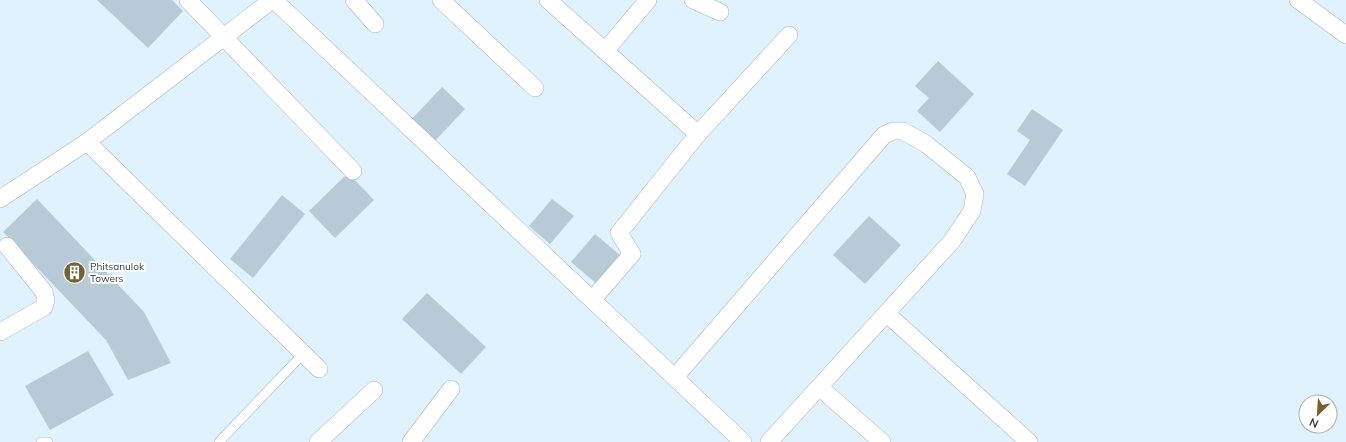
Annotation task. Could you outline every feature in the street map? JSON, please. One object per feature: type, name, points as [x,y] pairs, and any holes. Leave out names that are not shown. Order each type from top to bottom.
[{"type":"street","points":[[188,0],[353,171]]},
{"type":"street","points":[[0,199],[87,142],[273,0],[593,299],[743,442]]},
{"type":"street","points":[[354,0],[375,24]]},
{"type":"street","points":[[441,0],[535,88]]},
{"type":"street","points":[[548,0],[698,134]]},
{"type":"street","points":[[605,51],[648,0]]},
{"type":"street","points":[[693,0],[720,12]]},
{"type":"street","points":[[1298,0],[1346,35]]},
{"type":"street","points":[[593,299],[632,254],[619,234],[698,134],[788,35]]},
{"type":"street","points":[[675,377],[884,135],[893,131],[902,131],[926,144],[967,177],[975,194],[972,211],[952,241],[769,442]]},
{"type":"street","points":[[87,142],[319,369]]},
{"type":"street","points":[[0,332],[44,307],[46,300],[44,292],[7,246]]},
{"type":"street","points":[[887,314],[1029,442]]},
{"type":"street","points":[[819,387],[882,442]]},
{"type":"street","points":[[411,442],[452,389]]},
{"type":"street","points":[[328,438],[374,390]]},
{"type":"lane","points":[[219,442],[303,354]]},
{"type":"lane","points":[[41,442],[48,442]]},
{"type":"building","points":[[97,0],[172,0],[183,11],[148,48]]},
{"type":"building","points":[[938,61],[974,94],[940,132],[917,111],[929,98],[915,86]]},
{"type":"building","points":[[442,87],[465,109],[433,143],[410,121]]},
{"type":"building","points":[[1032,109],[1063,130],[1025,186],[1007,174],[1030,140],[1017,131]]},
{"type":"building","points":[[348,173],[374,200],[335,238],[309,211]]},
{"type":"building","points":[[282,195],[305,214],[253,278],[230,259]]},
{"type":"building","name":"Phitsanulok Towers","points":[[37,199],[144,312],[171,363],[128,380],[106,340],[3,232]]},
{"type":"building","points":[[552,199],[574,216],[550,244],[529,226]]},
{"type":"building","points":[[869,216],[901,245],[865,284],[833,255]]},
{"type":"building","points":[[595,234],[621,256],[597,284],[571,262]]},
{"type":"building","points":[[427,293],[486,347],[461,374],[402,319]]},
{"type":"building","points":[[88,351],[114,395],[50,430],[25,386]]},
{"type":"place","name":"Phitsanulok Towers","points":[[74,272]]}]
